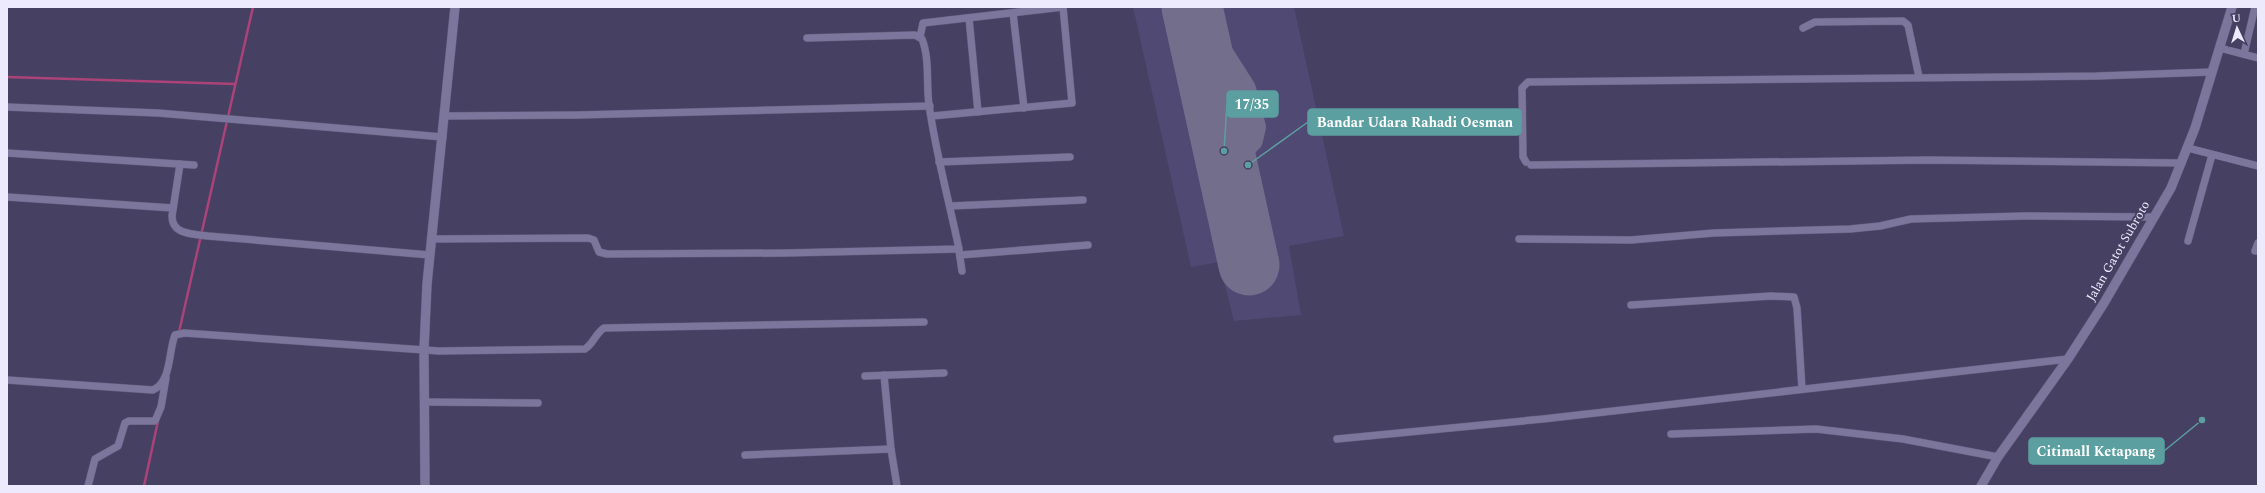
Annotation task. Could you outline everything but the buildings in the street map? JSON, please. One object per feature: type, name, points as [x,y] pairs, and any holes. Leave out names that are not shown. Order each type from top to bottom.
[{"type":"street","points":[[425,486],[424,349],[431,239],[443,137],[455,7]]},
{"type":"street","points":[[932,116],[1072,103],[1063,7],[923,23],[920,37],[925,49],[930,106],[939,162],[950,206],[962,271]]},
{"type":"street","name":"Jalan Gatot Subroto","points":[[1981,486],[1998,457],[2068,359],[2104,303],[2170,188],[2188,148],[2232,7]]},
{"type":"street","points":[[2244,54],[2255,7]]},
{"type":"street","points":[[1013,13],[1024,108]]},
{"type":"street","points":[[969,18],[978,112]]},
{"type":"street","points":[[1803,28],[1814,22],[1903,22],[1908,25],[1919,77]]},
{"type":"street","points":[[807,38],[920,37]]},
{"type":"street","points":[[2220,48],[2258,58]]},
{"type":"street","points":[[2182,163],[1920,160],[1528,163],[1524,157],[1522,88],[1528,82],[2097,76],[2212,72]]},
{"type":"street","points":[[445,116],[578,116],[930,106]]},
{"type":"street","points":[[7,107],[158,113],[443,137]]},
{"type":"street","points":[[2188,148],[2258,166]]},
{"type":"street","points":[[7,153],[194,165]]},
{"type":"street","points":[[2188,241],[2212,155]]},
{"type":"street","points":[[939,162],[1070,157]]},
{"type":"street","points":[[180,164],[172,221],[175,228],[178,230],[208,236],[430,255]]},
{"type":"street","points":[[7,197],[173,208]]},
{"type":"street","points":[[950,206],[1083,200]]},
{"type":"street","points":[[1519,239],[1631,240],[1714,233],[1850,229],[1880,226],[1911,219],[2032,216],[2153,217]]},
{"type":"street","points":[[431,239],[588,238],[594,240],[599,252],[607,254],[959,252],[1088,245]]},
{"type":"street","points":[[2255,251],[2258,243]]},
{"type":"street","points":[[1631,305],[1772,296],[1794,297],[1797,308],[1802,389]]},
{"type":"street","points":[[88,486],[95,459],[118,446],[125,423],[128,421],[155,421],[161,407],[166,386],[166,376],[174,338],[181,333],[424,349],[585,349],[590,345],[597,332],[604,328],[924,322]]},
{"type":"street","points":[[1337,439],[1543,419],[2068,359]]},
{"type":"street","points":[[865,376],[944,373]]},
{"type":"street","points":[[884,375],[891,449],[897,486]]},
{"type":"street","points":[[7,380],[150,390],[161,385],[166,376]]},
{"type":"street","points":[[424,402],[538,403]]},
{"type":"street","points":[[1672,434],[1816,429],[1903,439],[1998,457]]},
{"type":"street","points":[[745,455],[891,449]]},
{"type":"shaded area","points":[[1133,7],[1294,7],[1344,236],[1289,246],[1301,315],[1234,321],[1219,262],[1191,267]]},
{"type":"waterway","points":[[179,332],[253,7]]},
{"type":"waterway","points":[[7,77],[235,84]]},
{"type":"waterway","points":[[144,486],[158,421]]},
{"type":"taxiway","points":[[1195,7],[1211,37],[1244,89],[1254,127],[1251,140],[1246,145],[1224,151]]},
{"type":"runway","points":[[1192,7],[1249,265]]},
{"type":"place","name":"17/35","points":[[1224,151]]},
{"type":"place","name":"Bandar Udara Rahadi Oesman","points":[[1248,165]]},
{"type":"place","name":"Citimall Ketapang","points":[[2202,420]]}]
